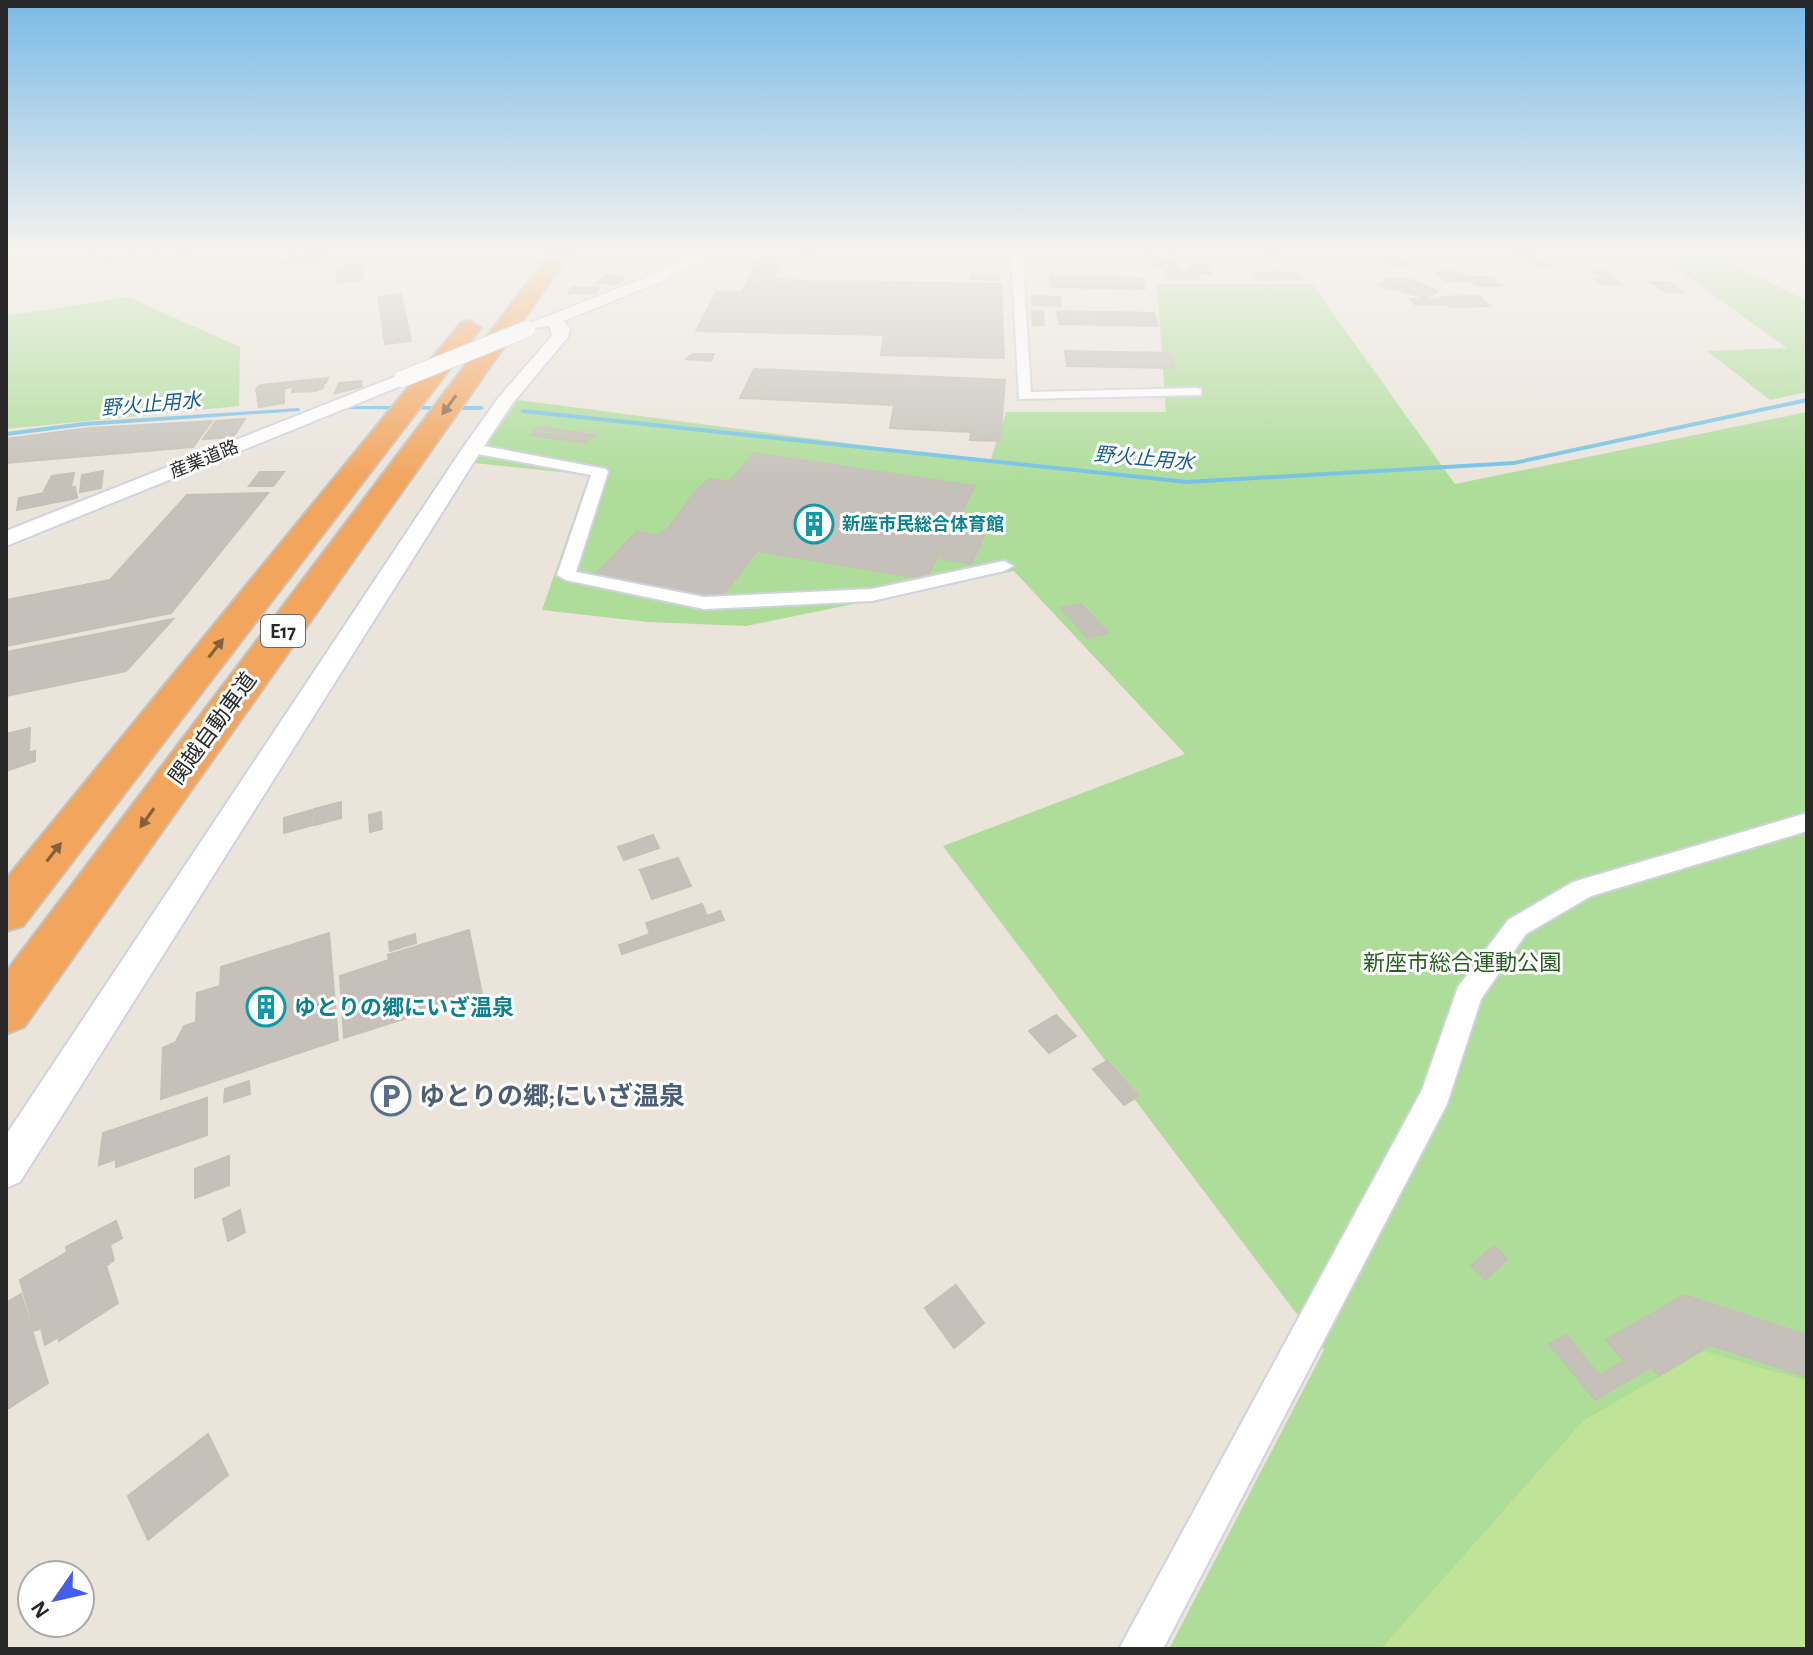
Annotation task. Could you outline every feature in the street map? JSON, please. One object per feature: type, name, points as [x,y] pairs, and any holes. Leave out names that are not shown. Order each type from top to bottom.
[{"type":"highway","name":"関越自動車道","points":[[6,913],[468,329]]},
{"type":"highway","name":"関越自動車道","points":[[6,1012],[505,329]]},
{"type":"street","name":"産業道路","points":[[6,539],[527,329]]},
{"type":"street","points":[[6,1169],[472,449],[505,401],[560,337],[562,329]]},
{"type":"street","points":[[1020,329],[1024,396],[1196,392]]},
{"type":"street","points":[[472,449],[600,472],[566,575],[704,603],[872,595],[1004,566]]},
{"type":"street","points":[[1140,1649],[1436,1094],[1468,995],[1517,927],[1582,889],[1807,822]]},
{"type":"green space","points":[[6,329],[200,329],[240,347],[239,406],[6,429]]},
{"type":"green space","name":"新座市総合運動公園","points":[[1160,329],[1344,329],[1455,484],[1807,412],[1807,1649],[1169,1649],[1324,1350],[943,846],[1185,754],[1014,571],[746,626],[648,622],[542,610],[589,475],[474,463],[518,400],[990,462],[1006,412],[1166,412]]},
{"type":"green space","points":[[1761,329],[1807,329],[1807,392],[1770,400],[1707,351],[1787,348]]},
{"type":"green space","points":[[1704,1351],[1807,1381],[1807,1649],[1381,1649],[1583,1421]]},
{"type":"building","points":[[383,329],[408,329],[411,341],[385,344]]},
{"type":"building","points":[[1003,329],[1004,358],[881,355],[884,335],[696,331]]},
{"type":"building","points":[[1065,351],[1170,353],[1175,368],[1067,366]]},
{"type":"building","points":[[693,354],[714,354],[711,361],[686,359]]},
{"type":"building","points":[[754,369],[1005,380],[1000,441],[970,440],[971,432],[890,428],[894,405],[740,398]]},
{"type":"building","points":[[328,378],[326,383],[269,390],[284,389],[284,403],[259,407],[256,389],[261,385]]},
{"type":"building","points":[[361,381],[362,387],[335,393],[339,383]]},
{"type":"building","points":[[323,384],[323,388],[315,391],[292,392],[293,388]]},
{"type":"building","points":[[245,419],[233,437],[203,439],[216,421]]},
{"type":"building","points":[[212,421],[193,447],[6,463],[6,439],[90,428]]},
{"type":"building","points":[[535,429],[595,435],[592,438]]},
{"type":"building","points":[[533,432],[589,440],[586,443],[530,435]]},
{"type":"building","name":"新座市民総合体育館","points":[[754,453],[975,486],[926,579],[757,551],[720,599],[594,576],[636,532],[658,535],[666,531],[697,489],[710,479],[729,482]]},
{"type":"building","points":[[103,471],[101,488],[80,492],[82,475]]},
{"type":"building","points":[[260,472],[284,472],[273,486],[249,486]]},
{"type":"building","points":[[74,473],[71,487],[44,491],[52,476]]},
{"type":"building","points":[[75,487],[77,498],[17,510],[19,498]]},
{"type":"building","points":[[268,493],[171,613],[6,646],[6,600],[110,580],[187,495]]},
{"type":"building","points":[[954,531],[984,536],[971,564],[940,558]]},
{"type":"building","points":[[1081,604],[1108,633],[1087,638],[1061,608]]},
{"type":"building","points":[[173,619],[126,671],[6,696],[6,652]]},
{"type":"building","points":[[30,728],[29,753],[35,751],[35,761],[6,771],[6,734]]},
{"type":"building","points":[[341,802],[341,818],[315,825],[314,809]]},
{"type":"building","points":[[312,810],[313,825],[284,833],[284,818]]},
{"type":"building","points":[[381,812],[382,829],[370,832],[369,815]]},
{"type":"building","points":[[653,835],[659,848],[624,860],[618,847]]},
{"type":"building","points":[[678,858],[691,886],[652,899],[640,870]]},
{"type":"building","points":[[702,904],[707,916],[720,911],[724,920],[622,954],[619,945],[650,934],[646,923]]},
{"type":"building","points":[[469,930],[482,994],[344,1038],[340,976],[389,960],[388,955]]},
{"type":"building","name":"ゆとりの郷にいざ温泉","points":[[329,933],[338,1040],[161,1099],[163,1048],[176,1042],[184,1026],[196,1022],[197,993],[220,986],[221,967]]},
{"type":"building","points":[[415,934],[416,943],[390,951],[389,942]]},
{"type":"building","points":[[1056,1015],[1076,1036],[1049,1053],[1029,1031]]},
{"type":"building","points":[[1107,1061],[1138,1096],[1124,1105],[1093,1069]]},
{"type":"building","points":[[249,1081],[250,1094],[224,1102],[225,1089]]},
{"type":"building","points":[[207,1098],[207,1135],[116,1167],[116,1159],[99,1165],[103,1133]]},
{"type":"building","points":[[229,1156],[229,1185],[195,1198],[195,1169]]},
{"type":"building","points":[[240,1210],[245,1232],[228,1241],[223,1219]]},
{"type":"building","points":[[116,1221],[122,1238],[110,1245],[114,1260],[106,1266],[118,1303],[59,1341],[58,1337],[45,1345],[41,1328],[34,1331],[20,1280],[67,1252],[66,1247]]},
{"type":"building","points":[[1494,1246],[1507,1259],[1485,1280],[1471,1266]]},
{"type":"building","points":[[956,1285],[984,1323],[954,1348],[925,1308]]},
{"type":"building","points":[[21,1294],[48,1383],[6,1410],[6,1303]]},
{"type":"building","points":[[1684,1295],[1807,1335],[1807,1377],[1710,1345],[1659,1376],[1620,1332]]},
{"type":"building","points":[[1620,1332],[1651,1367],[1595,1400],[1549,1344],[1566,1335],[1599,1375],[1624,1361],[1606,1340]]},
{"type":"building","points":[[208,1434],[228,1475],[148,1540],[128,1496]]},
{"type":"waterway","name":"野火止用水","points":[[523,411],[1187,482],[1514,463],[1807,400]]},
{"type":"waterway","name":"野火止用水","points":[[347,408],[481,408]]},
{"type":"waterway","name":"野火止用水","points":[[6,434],[84,424],[298,410]]},
{"type":"place","name":"新座市民総合体育館","points":[[814,524]]},
{"type":"place","name":"ゆとりの郷にいざ温泉","points":[[266,1007]]},
{"type":"place","name":"ゆとりの郷;にいざ温泉","points":[[391,1096]]}]
